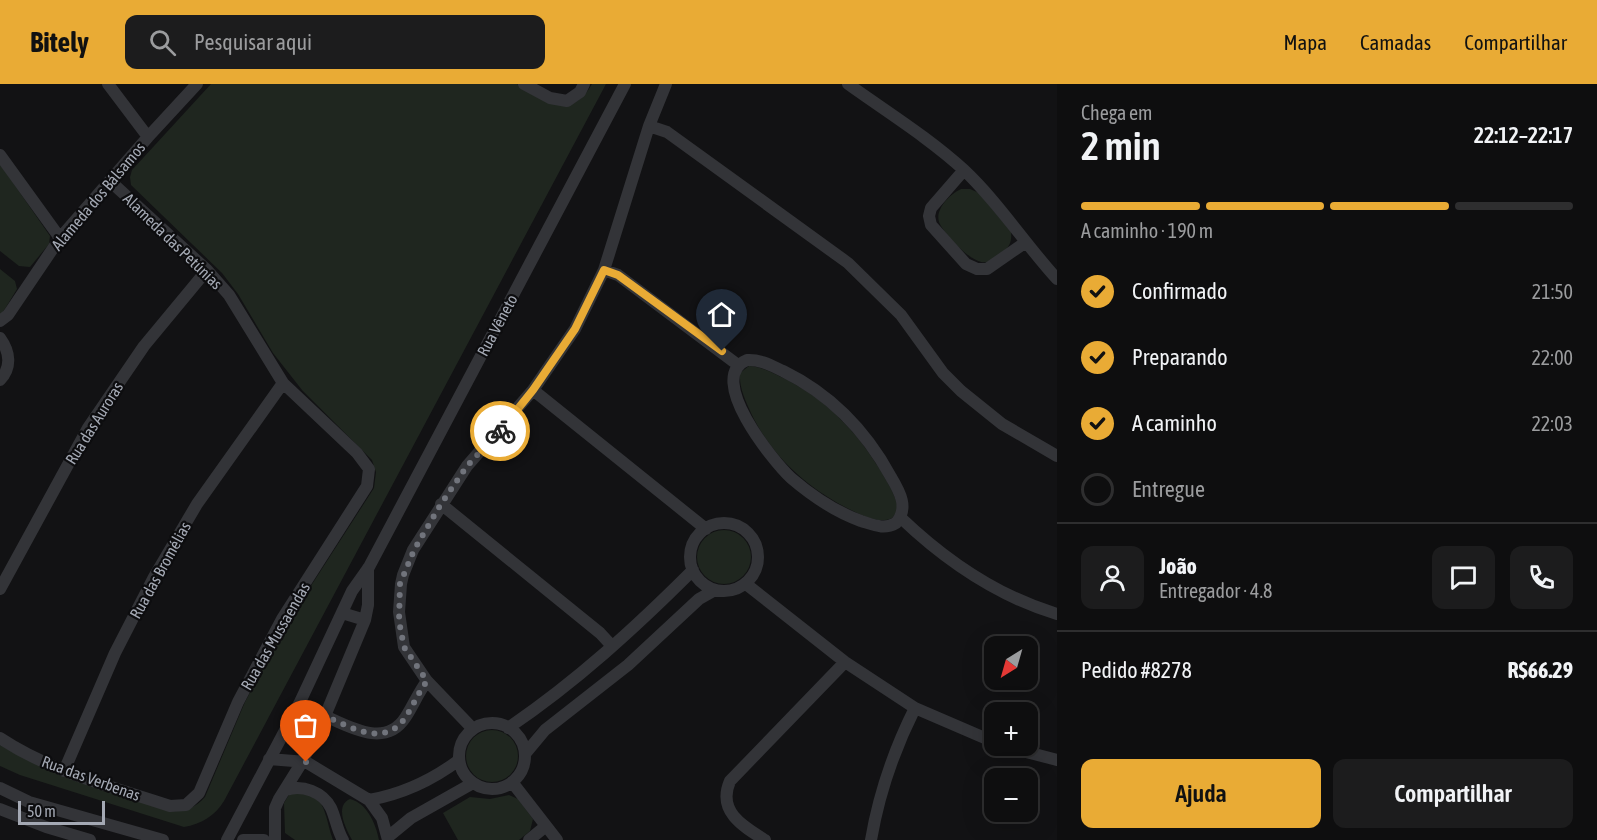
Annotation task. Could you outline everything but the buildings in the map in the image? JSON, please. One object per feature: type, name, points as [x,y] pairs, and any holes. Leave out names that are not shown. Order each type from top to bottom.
[{"type":"street","points":[[108,84],[148,137]]},
{"type":"street","name":"Alameda dos Bálsamos","points":[[0,380],[8,368],[9,360],[2,341],[4,318],[60,238],[196,84]]},
{"type":"street","points":[[525,84],[550,98],[567,101],[580,92],[584,84]]},
{"type":"street","name":"Rua Vêneto","points":[[227,840],[300,702],[352,591],[369,567],[625,84]]},
{"type":"street","points":[[473,729],[427,681],[404,647],[399,621],[400,584],[414,550],[467,466],[533,390],[575,329],[604,270],[649,126],[666,84]]},
{"type":"street","points":[[848,84],[922,136],[964,170],[999,207],[1057,279]]},
{"type":"street","points":[[649,126],[667,132],[848,263],[901,315],[943,373],[961,391],[1002,424],[1057,456]]},
{"type":"street","points":[[0,155],[60,238]]},
{"type":"street","points":[[964,170],[931,208],[929,216],[931,225],[966,264],[977,269],[987,269],[1026,242]]},
{"type":"street","name":"Alameda das Petúnias","points":[[110,181],[207,270],[229,295],[282,383],[357,453],[369,469]]},
{"type":"street","name":"Rua das Auroras","points":[[0,589],[88,428],[144,346],[207,270]]},
{"type":"street","points":[[604,270],[618,275],[738,365]]},
{"type":"street","points":[[753,360],[775,368],[807,384],[849,418],[874,448],[894,481],[903,505],[901,518],[886,527],[857,519],[822,501],[790,476],[766,449],[747,419],[732,381],[738,365],[753,360]]},
{"type":"street","name":"Rua das Bromélias","points":[[64,771],[115,653],[154,577],[197,504],[282,383]]},
{"type":"street","points":[[533,390],[706,529]]},
{"type":"street","name":"Rua das Mussaendas","points":[[186,805],[199,793],[238,702],[282,619],[367,486],[369,469]]},
{"type":"street","points":[[441,504],[600,633],[612,646]]},
{"type":"street","points":[[901,518],[946,557],[976,577],[1029,604],[1057,614]]},
{"type":"street","points":[[723,523],[733,524],[750,535],[756,544],[758,555],[753,576],[746,584],[726,591],[715,590],[705,585],[693,570],[691,551],[694,542],[706,529],[723,523]]},
{"type":"street","name":"Rua Vêneto","points":[[275,840],[275,808],[325,716],[365,620],[368,605],[369,567]]},
{"type":"street","points":[[508,728],[549,700],[612,646],[693,570]]},
{"type":"street","points":[[746,584],[844,662],[915,708],[984,738]]},
{"type":"street","points":[[525,754],[545,730],[628,665],[699,599],[715,590]]},
{"type":"street","points":[[342,613],[365,620]]},
{"type":"street","points":[[765,840],[744,826],[730,812],[726,799],[730,781],[844,662]]},
{"type":"street","points":[[325,716],[369,734],[395,729],[405,719],[413,701],[427,681]]},
{"type":"street","points":[[871,840],[884,782],[915,708]]},
{"type":"street","points":[[490,723],[508,728],[516,735],[525,754],[520,774],[503,787],[493,789],[482,788],[473,783],[466,777],[459,760],[462,742],[473,729],[490,723]]},
{"type":"street","name":"Rua das Verbenas","points":[[0,738],[18,750],[64,771],[170,807],[186,805]]},
{"type":"street","points":[[1038,755],[1057,760]]},
{"type":"street","points":[[269,759],[302,762],[320,770],[369,800],[382,818],[388,838],[411,818],[473,783]]},
{"type":"street","points":[[369,800],[398,794],[419,785],[437,776],[459,760]]},
{"type":"street","points":[[512,782],[557,840]]},
{"type":"street","points":[[286,790],[296,786],[307,789],[327,803],[343,840]]},
{"type":"street","points":[[0,788],[29,801],[163,840]]},
{"type":"street","points":[[0,809],[46,827],[90,840]]},
{"type":"street","points":[[529,840],[546,826]]},
{"type":"street","points":[[243,840],[264,840]]},
{"type":"shaded area","points":[[211,84],[517,84],[547,101],[566,105],[584,96],[592,84],[606,84],[224,801],[207,818],[184,827],[20,775],[0,766],[0,745],[24,758],[170,811],[189,809],[197,804],[205,797],[245,702],[289,620],[374,488],[376,472],[372,460],[302,390],[273,353],[238,294],[222,273],[131,185],[132,170]]},
{"type":"shaded area","points":[[0,164],[50,236],[49,244],[30,267],[19,266],[0,251]]},
{"type":"shaded area","points":[[961,189],[970,189],[979,193],[1011,232],[1009,246],[987,262],[981,262],[967,254],[952,241],[939,222],[939,212],[944,202]]},
{"type":"shaded area","points":[[0,269],[15,281],[17,289],[0,317]]},
{"type":"shaded area","points":[[749,366],[757,367],[795,384],[825,405],[850,429],[862,443],[892,491],[897,506],[892,518],[872,519],[857,513],[821,493],[793,471],[770,444],[751,413],[740,384],[740,373]]},
{"type":"shaded area","points":[[724,530],[734,532],[743,538],[749,547],[751,557],[749,567],[743,576],[734,582],[724,584],[714,582],[705,576],[699,567],[697,557],[699,547],[705,538],[714,532]]},
{"type":"shaded area","points":[[492,730],[506,734],[514,742],[518,756],[514,770],[506,778],[492,782],[478,778],[470,770],[466,756],[470,742],[478,734]]},
{"type":"shaded area","points":[[307,791],[323,807],[333,840],[295,840],[285,833],[284,803],[290,793]]},
{"type":"shaded area","points":[[509,795],[518,799],[533,819],[530,831],[519,840],[458,840],[443,813],[470,797],[490,799]]},
{"type":"shaded area","points":[[350,799],[361,805],[370,815],[379,840],[352,840],[342,812],[345,802]]},
{"type":"way so far","points":[[306,762],[302,762],[325,716],[369,734],[382,734],[395,729],[405,719],[413,701],[427,681],[404,647],[399,621],[400,584],[414,550],[441,504],[467,466],[500,431]]},
{"type":"route","points":[[500,431],[555,360],[575,329],[604,270],[618,275],[722,351]]}]
